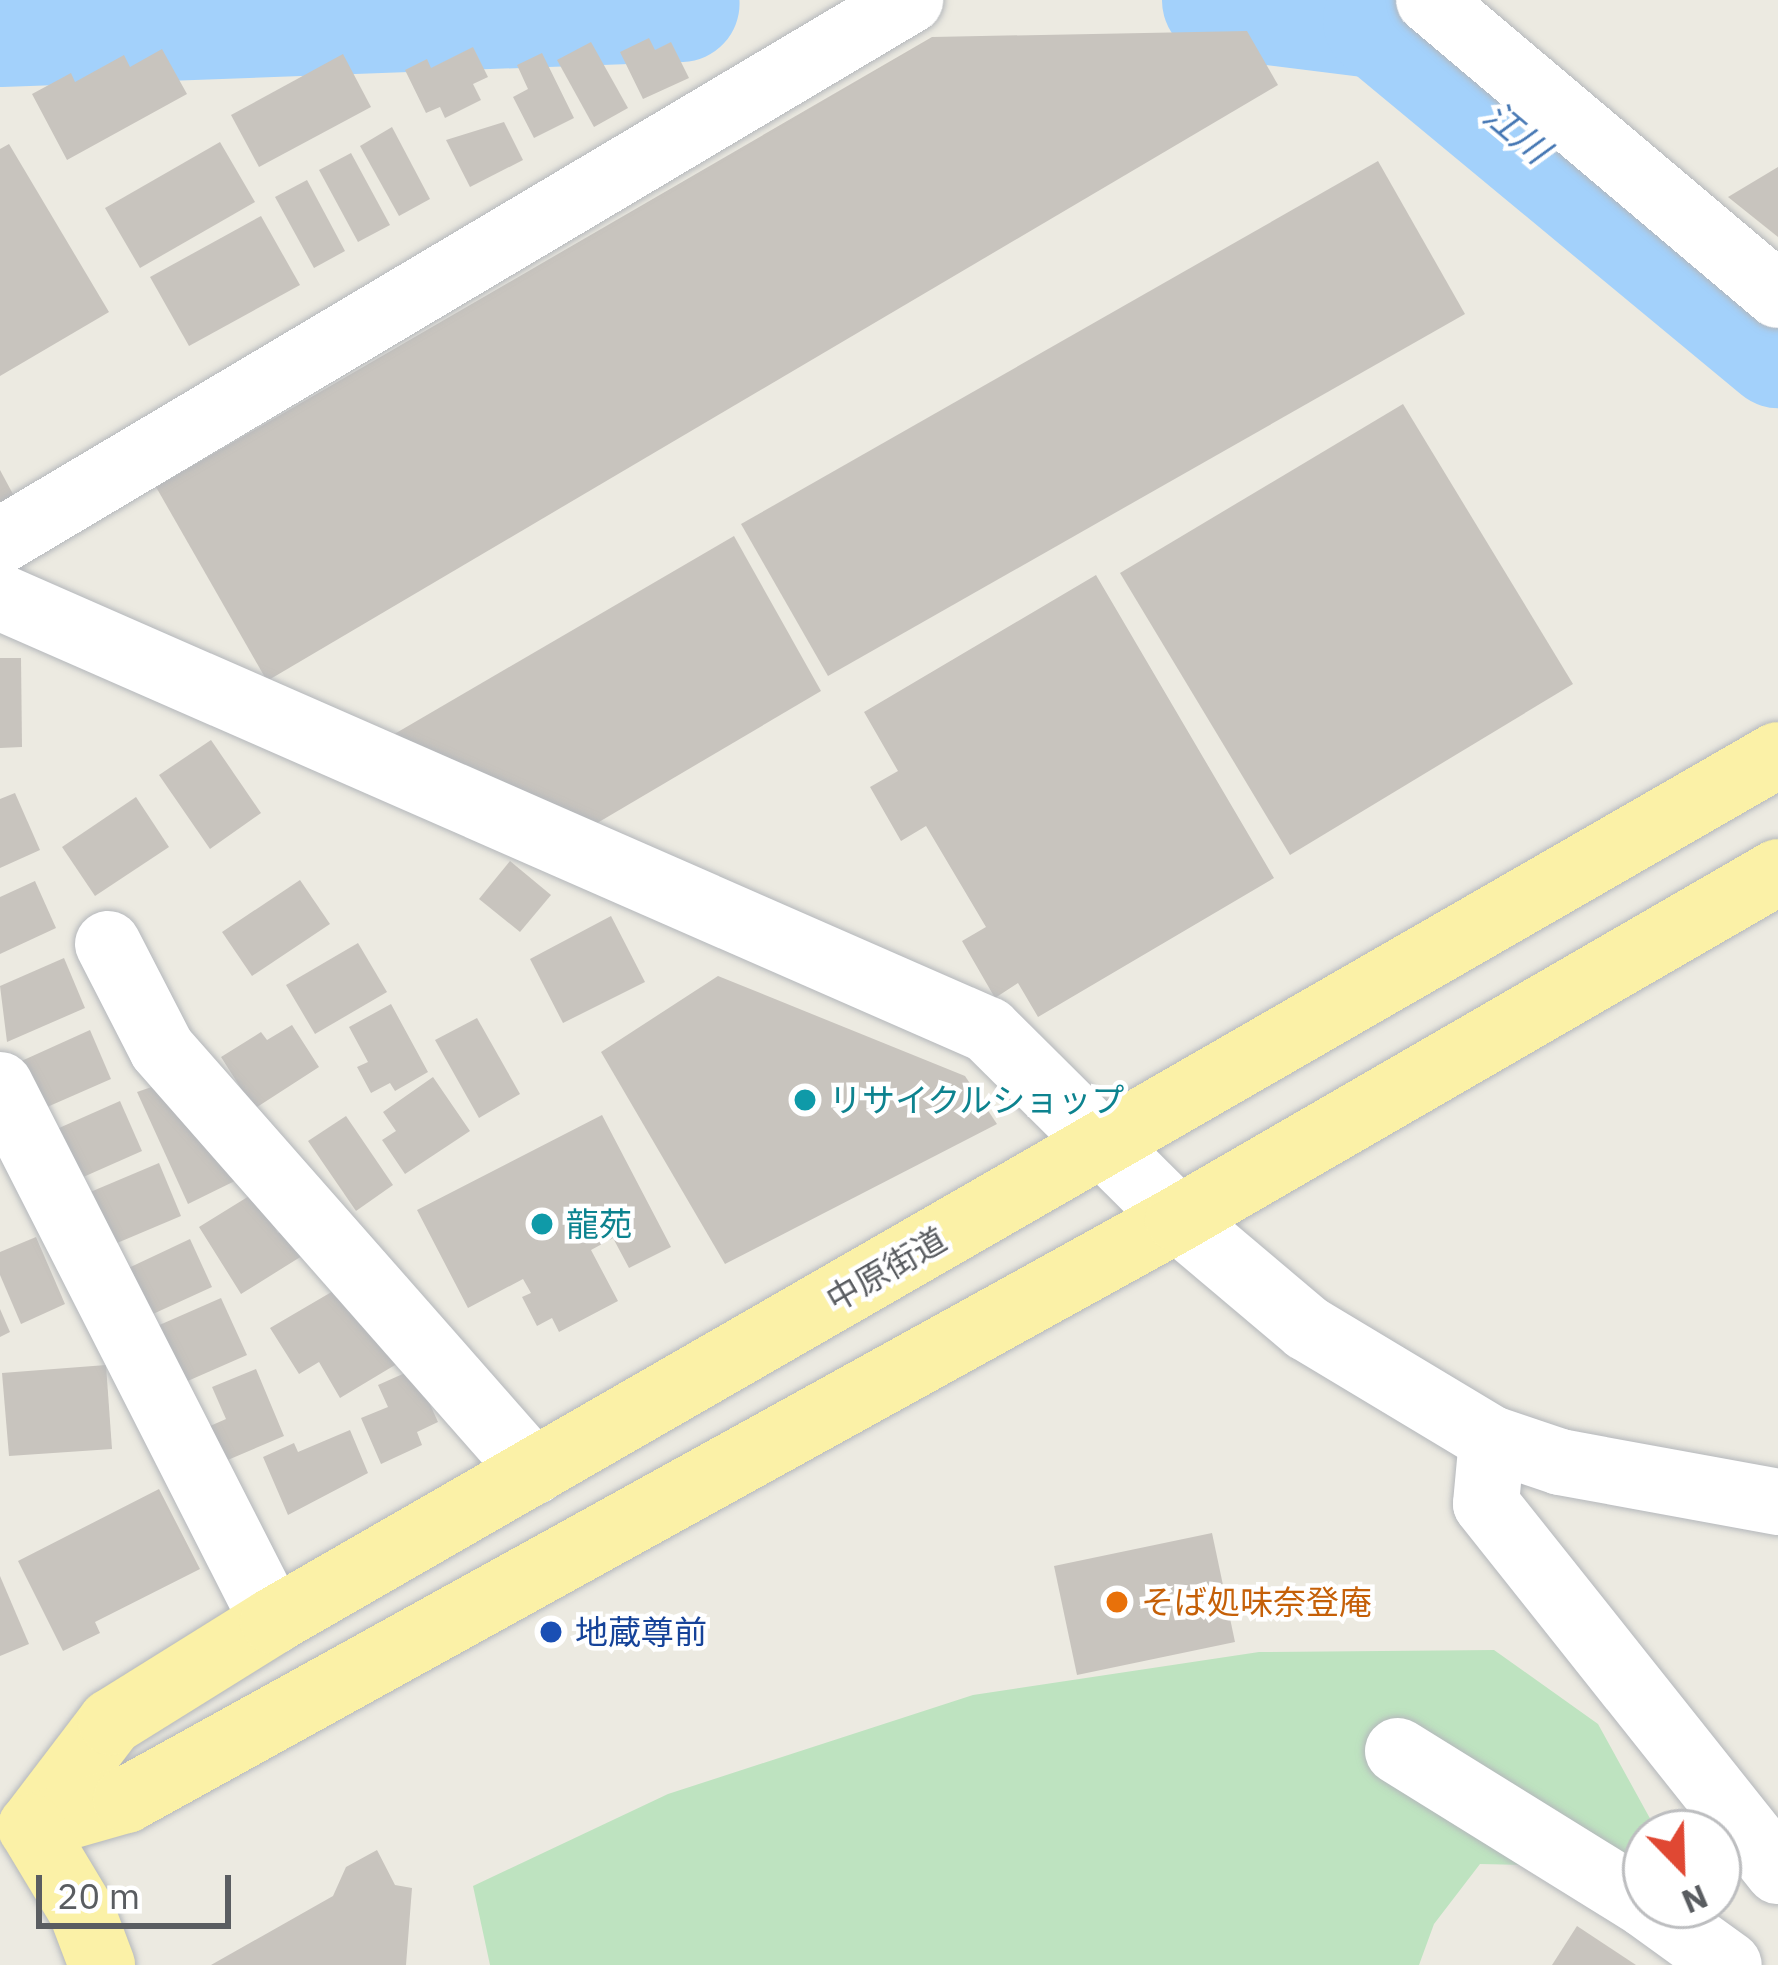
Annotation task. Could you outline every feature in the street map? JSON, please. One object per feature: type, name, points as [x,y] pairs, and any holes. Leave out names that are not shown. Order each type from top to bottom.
[{"type":"main road","name":"中原街道","points":[[15,1836],[111,1722],[273,1622],[1778,755]]},
{"type":"main road","points":[[102,1965],[82,1912],[15,1836],[126,1800],[1178,1219],[1778,872]]},
{"type":"street","points":[[0,541],[910,0]]},
{"type":"street","points":[[1429,0],[1778,295]]},
{"type":"street","points":[[0,597],[988,1030],[1178,1219],[1307,1328],[1492,1439],[1560,1462],[1778,1502]]},
{"type":"street","points":[[108,944],[162,1049],[534,1472]]},
{"type":"street","points":[[0,1085],[273,1622]]},
{"type":"street","points":[[1492,1439],[1486,1504],[1778,1871]]},
{"type":"street","points":[[1398,1751],[1622,1890]]},
{"type":"street","points":[[1679,1929],[1729,1965]]},
{"type":"green space","points":[[1494,1650],[1598,1724],[1645,1809],[1622,1809],[1622,1867],[1480,1864],[1434,1924],[1419,1965],[490,1965],[473,1886],[668,1794],[973,1695],[1259,1652]]},
{"type":"building","points":[[1247,31],[1278,85],[267,681],[156,487],[932,37]]},
{"type":"building","points":[[649,38],[655,50],[671,42],[689,78],[643,99],[620,52]]},
{"type":"building","points":[[591,42],[628,108],[594,127],[557,60]]},
{"type":"building","points":[[473,47],[488,77],[473,84],[481,100],[445,118],[440,107],[426,113],[405,70],[427,59],[431,68]]},
{"type":"building","points":[[162,49],[187,94],[67,160],[32,94],[71,73],[75,82],[124,55],[130,67]]},
{"type":"building","points":[[542,53],[574,118],[534,138],[513,97],[528,89],[517,65]]},
{"type":"building","points":[[343,54],[371,107],[259,167],[231,115]]},
{"type":"building","points":[[504,122],[523,160],[470,187],[446,140]]},
{"type":"building","points":[[392,127],[430,199],[399,216],[360,146]]},
{"type":"building","points":[[220,142],[255,202],[140,268],[105,208]]},
{"type":"building","points":[[9,144],[109,312],[0,376],[0,149]]},
{"type":"building","points":[[351,153],[390,225],[358,242],[319,170]]},
{"type":"building","points":[[1378,161],[1465,314],[828,676],[741,524]]},
{"type":"building","points":[[1778,167],[1778,237],[1728,197]]},
{"type":"building","points":[[307,180],[345,251],[314,268],[275,197]]},
{"type":"building","points":[[261,216],[300,285],[189,346],[150,277]]},
{"type":"building","points":[[1403,404],[1573,684],[1290,855],[1120,573]]},
{"type":"building","points":[[0,470],[14,496],[0,503]]},
{"type":"building","points":[[734,536],[821,691],[582,832],[379,743]]},
{"type":"building","points":[[1096,575],[1274,878],[1038,1017],[1018,983],[995,998],[962,941],[986,927],[926,826],[901,841],[870,787],[898,771],[864,712]]},
{"type":"building","points":[[0,658],[21,658],[22,747],[0,748]]},
{"type":"building","points":[[211,740],[261,813],[210,849],[159,775]]},
{"type":"building","points":[[15,793],[40,850],[0,868],[0,799]]},
{"type":"building","points":[[136,797],[169,847],[95,896],[62,847]]},
{"type":"building","points":[[510,861],[551,895],[520,932],[479,899]]},
{"type":"building","points":[[300,880],[330,924],[252,976],[222,932]]},
{"type":"building","points":[[35,881],[56,928],[0,954],[0,897]]},
{"type":"building","points":[[611,916],[645,982],[563,1023],[530,959]]},
{"type":"building","points":[[358,943],[387,992],[315,1034],[286,985]]},
{"type":"building","points":[[64,958],[85,1008],[7,1042],[0,986]]},
{"type":"building","name":"リサイクルショップ","points":[[718,976],[965,1076],[997,1124],[725,1264],[601,1052]]},
{"type":"building","points":[[391,1004],[428,1072],[395,1091],[390,1083],[371,1093],[357,1067],[368,1062],[349,1027]]},
{"type":"building","points":[[477,1018],[520,1094],[479,1118],[435,1040]]},
{"type":"building","points":[[292,1025],[319,1067],[254,1109],[221,1057],[261,1032],[267,1040]]},
{"type":"building","points":[[90,1030],[111,1079],[38,1111],[17,1063]]},
{"type":"building","points":[[433,1077],[470,1131],[405,1174],[382,1140],[396,1131],[383,1112]]},
{"type":"building","points":[[172,1080],[249,1174],[188,1204],[137,1092]]},
{"type":"building","points":[[120,1101],[142,1151],[72,1182],[50,1132]]},
{"type":"building","name":"龍苑","points":[[602,1115],[671,1247],[629,1268],[613,1238],[591,1250],[618,1301],[559,1332],[552,1318],[537,1326],[522,1297],[531,1293],[523,1279],[468,1308],[417,1210]]},
{"type":"building","points":[[346,1116],[393,1185],[356,1211],[308,1141]]},
{"type":"building","points":[[159,1163],[181,1216],[110,1246],[88,1193]]},
{"type":"building","points":[[254,1193],[278,1233],[294,1224],[310,1251],[241,1294],[199,1227]]},
{"type":"building","points":[[36,1237],[65,1304],[21,1324],[0,1275],[0,1252]]},
{"type":"building","points":[[190,1239],[212,1287],[142,1319],[120,1272]]},
{"type":"building","points":[[352,1280],[400,1362],[340,1398],[319,1362],[299,1374],[270,1328]]},
{"type":"building","points":[[221,1298],[247,1355],[174,1387],[148,1330]]},
{"type":"building","points":[[0,1309],[10,1332],[0,1337]]},
{"type":"building","points":[[106,1365],[112,1449],[9,1456],[2,1373]]},
{"type":"building","points":[[256,1369],[284,1436],[216,1465],[201,1430],[226,1419],[212,1387]]},
{"type":"building","points":[[414,1369],[438,1422],[417,1432],[422,1445],[381,1464],[361,1418],[388,1407],[378,1385]]},
{"type":"building","points":[[350,1430],[368,1473],[288,1515],[263,1457],[294,1443],[298,1452]]},
{"type":"building","points":[[159,1489],[200,1569],[95,1622],[100,1633],[63,1651],[18,1561]]},
{"type":"building","points":[[1212,1533],[1235,1642],[1077,1675],[1054,1566]]},
{"type":"building","points":[[0,1576],[29,1644],[0,1656]]},
{"type":"building","points":[[377,1850],[395,1885],[412,1888],[406,1965],[211,1965],[333,1896],[346,1867]]},
{"type":"building","points":[[1577,1926],[1636,1965],[1552,1965]]},
{"type":"waterway","name":"江川","points":[[1220,0],[1381,20],[1778,349]]},
{"type":"waterway","name":"江川","points":[[0,28],[681,3]]},
{"type":"place","name":"リサイクルショップ","points":[[805,1100]]},
{"type":"place","name":"龍苑","points":[[542,1224]]},
{"type":"place","name":"そば処味奈登庵","points":[[1117,1602]]},
{"type":"place","name":"地蔵尊前","points":[[551,1632]]}]
